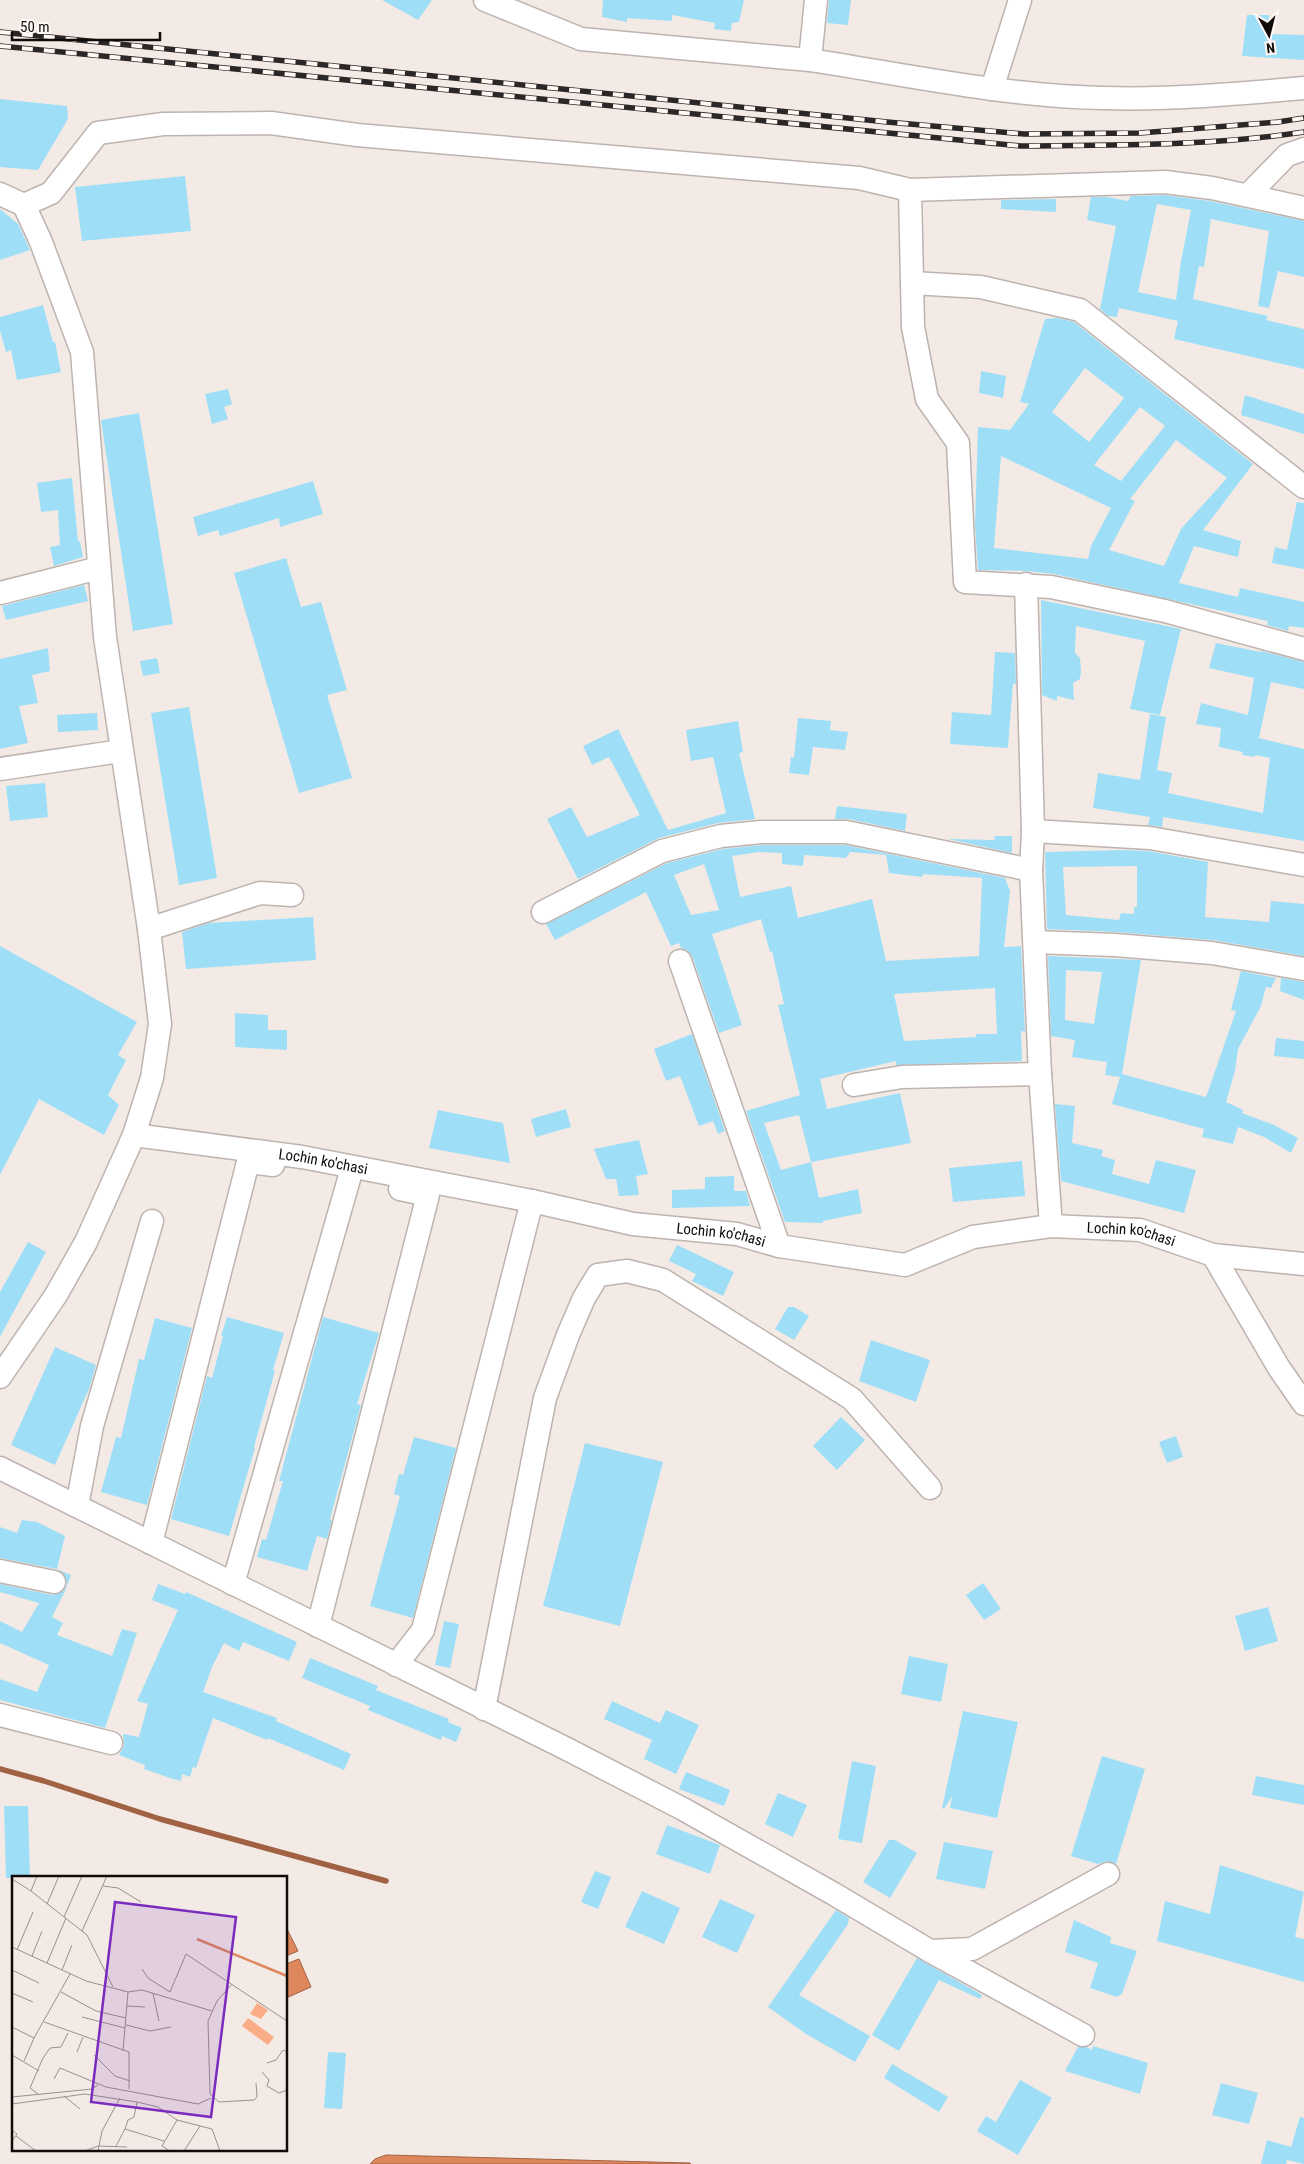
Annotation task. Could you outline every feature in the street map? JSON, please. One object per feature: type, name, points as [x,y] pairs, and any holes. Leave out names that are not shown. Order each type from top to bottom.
[{"type":"street","points":[[485,0],[581,38],[810,60],[992,89],[1103,98],[1214,96],[1304,88]]},
{"type":"street","points":[[810,60],[816,0]]},
{"type":"street","points":[[992,89],[1020,0]]},
{"type":"street","points":[[24,206],[51,193],[98,133],[163,124],[271,123],[357,135],[860,178],[910,190],[1165,182],[1212,188],[1304,208]]},
{"type":"street","points":[[1248,196],[1287,155],[1304,149]]},
{"type":"street","points":[[910,190],[913,326],[927,399],[958,443],[965,582],[1026,584],[1051,587],[1165,611],[1304,650]]},
{"type":"street","points":[[0,194],[24,206],[41,242],[82,352],[105,637],[149,929],[160,1024],[152,1078],[134,1135],[86,1242],[56,1295],[0,1377]]},
{"type":"street","points":[[912,283],[981,287],[1080,310],[1304,487]]},
{"type":"street","points":[[0,593],[99,568]]},
{"type":"street","points":[[1026,584],[1033,831],[1031,870],[1040,1074],[1051,1226]]},
{"type":"street","points":[[0,769],[121,751]]},
{"type":"street","points":[[1033,831],[1150,838],[1304,864]]},
{"type":"street","points":[[543,912],[662,851],[721,836],[846,832],[1031,870]]},
{"type":"street","points":[[149,929],[260,893],[292,895]]},
{"type":"street","points":[[1035,942],[1116,945],[1212,953],[1304,969]]},
{"type":"street","points":[[680,961],[779,1246]]},
{"type":"street","points":[[854,1086],[902,1077],[1040,1074]]},
{"type":"street","name":"Lochin ko'chasi","points":[[134,1135],[302,1157],[532,1201],[632,1224],[737,1234],[779,1246],[904,1265],[973,1237],[1051,1226],[1140,1230],[1213,1255],[1304,1264]]},
{"type":"street","points":[[151,1543],[248,1162],[299,1169],[428,1195],[318,1626]]},
{"type":"street","points":[[233,1584],[349,1179]]},
{"type":"street","points":[[396,1665],[424,1630],[532,1201]]},
{"type":"street","points":[[77,1506],[92,1426],[152,1221]]},
{"type":"street","points":[[1213,1255],[1279,1368],[1304,1404]]},
{"type":"street","points":[[484,1709],[545,1398],[568,1335],[584,1298],[598,1275],[627,1271],[663,1280],[852,1399],[930,1488]]},
{"type":"street","points":[[0,1468],[565,1748],[683,1809],[834,1894],[930,1951],[1083,2035]]},
{"type":"street","points":[[0,1571],[54,1582]]},
{"type":"street","points":[[0,1715],[111,1743]]},
{"type":"street","points":[[930,1951],[972,1949],[1108,1874]]},
{"type":"shaded area","points":[[288,1931],[298,1951],[288,1955]]},
{"type":"shaded area","points":[[299,1959],[311,1987],[288,1997],[288,1963]]},
{"type":"shaded area","points":[[386,2155],[691,2164],[370,2164],[375,2159]]},
{"type":"building","points":[[382,0],[432,0],[418,20]]},
{"type":"building","points":[[603,0],[744,0],[739,22],[732,23],[731,31],[714,29],[715,23],[672,15],[672,21],[627,18],[627,22],[602,17]]},
{"type":"building","points":[[829,0],[851,0],[848,25],[827,23]]},
{"type":"building","points":[[1247,15],[1269,15],[1271,34],[1304,35],[1304,60],[1242,56]]},
{"type":"building","points":[[0,99],[67,106],[68,119],[38,170],[0,167]]},
{"type":"building","points":[[185,176],[191,231],[82,241],[75,187]]},
{"type":"building","points":[[1164,195],[1210,201],[1304,221],[1304,277],[1278,271],[1269,308],[1258,306],[1269,231],[1211,219],[1204,267],[1199,266],[1193,299],[1268,316],[1266,320],[1304,329],[1304,369],[1174,339],[1178,321],[1119,308],[1117,317],[1108,316],[1100,309],[1116,226],[1087,220],[1091,197],[1107,197],[1128,201],[1131,196]],"holes":[[[1157,204],[1191,210],[1176,300],[1138,292]]]},
{"type":"building","points":[[1056,199],[1056,212],[1001,209],[1001,200]]},
{"type":"building","points":[[0,209],[18,224],[30,250],[0,260]]},
{"type":"building","points":[[43,305],[53,342],[55,342],[61,372],[17,380],[11,350],[6,352],[0,331],[0,317]]},
{"type":"building","points":[[1057,318],[1074,322],[1253,464],[1203,530],[1241,541],[1238,557],[1194,546],[1179,583],[1238,597],[1240,588],[1304,602],[1304,628],[1289,626],[1288,631],[1267,625],[1268,621],[1054,574],[1026,571],[978,570],[975,524],[978,427],[1010,430],[1029,404],[1020,402],[1045,319]],"holes":[[[1085,368],[1124,398],[1089,442],[1052,412]],[[1140,407],[1165,426],[1121,481],[1094,465]],[[1176,440],[1227,478],[1181,529],[1164,566],[1109,550],[1135,501],[1130,499]],[[1001,456],[1111,508],[1091,546],[1088,559],[994,548]]]},
{"type":"building","points":[[981,371],[1006,376],[1003,398],[979,393]]},
{"type":"building","points":[[228,389],[232,404],[224,407],[228,419],[212,424],[205,394]]},
{"type":"building","points":[[1245,395],[1304,414],[1304,434],[1241,415]]},
{"type":"building","points":[[139,413],[173,624],[133,631],[101,420]]},
{"type":"building","points":[[72,478],[78,541],[80,541],[83,557],[54,566],[50,547],[60,545],[58,510],[41,512],[37,483]]},
{"type":"building","points":[[313,481],[323,514],[280,527],[279,518],[220,536],[218,530],[198,536],[193,517]]},
{"type":"building","points":[[1297,502],[1304,503],[1304,569],[1272,563],[1275,547],[1287,550]]},
{"type":"building","points":[[286,558],[301,607],[321,602],[347,690],[327,695],[352,778],[299,793],[234,573]]},
{"type":"building","points":[[84,585],[88,601],[6,620],[2,606]]},
{"type":"building","points":[[1041,600],[1181,629],[1160,715],[1130,709],[1145,641],[1076,626],[1075,653],[1080,658],[1081,671],[1080,679],[1073,683],[1074,700],[1057,696],[1057,701],[1042,695]]},
{"type":"building","points":[[1216,643],[1261,651],[1304,662],[1304,689],[1271,682],[1259,738],[1304,749],[1304,841],[1163,817],[1162,827],[1148,825],[1150,817],[1093,808],[1098,773],[1140,780],[1150,714],[1166,717],[1157,770],[1172,773],[1168,793],[1263,813],[1270,758],[1242,755],[1243,752],[1219,747],[1221,728],[1196,724],[1201,703],[1248,715],[1254,678],[1209,668]]},
{"type":"building","points":[[48,648],[50,671],[32,675],[38,703],[19,706],[28,743],[0,749],[0,659]]},
{"type":"building","points":[[995,652],[1015,653],[1016,684],[1013,683],[1008,748],[950,744],[952,712],[991,715]]},
{"type":"building","points":[[157,658],[160,673],[143,676],[140,661]]},
{"type":"building","points":[[189,707],[217,878],[179,885],[151,713]]},
{"type":"building","points":[[97,713],[98,730],[58,732],[57,715]]},
{"type":"building","points":[[798,718],[831,721],[830,730],[848,732],[845,750],[813,747],[809,775],[789,773],[791,757],[794,758]]},
{"type":"building","points":[[738,721],[743,752],[739,753],[755,819],[718,823],[659,838],[578,879],[547,819],[571,807],[587,837],[640,815],[609,757],[592,765],[583,746],[618,729],[668,830],[726,813],[713,757],[691,761],[686,730]]},
{"type":"building","points":[[45,783],[48,817],[10,821],[6,786]]},
{"type":"building","points":[[837,806],[907,814],[905,831],[849,819],[835,819]]},
{"type":"building","points":[[994,836],[1012,836],[1012,853],[948,839],[995,840]]},
{"type":"building","points":[[762,845],[845,845],[1005,878],[1010,891],[1004,947],[1021,946],[1025,1032],[1021,1031],[1022,1061],[896,1065],[896,1061],[820,1079],[827,1109],[900,1093],[911,1143],[811,1162],[819,1198],[858,1189],[862,1213],[823,1221],[823,1223],[785,1222],[746,1111],[800,1095],[778,1005],[784,1004],[772,951],[770,952],[761,919],[712,934],[742,1025],[719,1033],[692,956],[688,951],[681,948],[679,943],[671,946],[646,892],[555,940],[546,924],[667,863],[723,849]],"holes":[[[759,852],[782,853],[782,864],[803,866],[804,855],[846,858],[850,852],[886,855],[889,873],[922,877],[923,874],[982,878],[979,956],[886,961],[872,899],[798,918],[791,886],[740,897],[732,856]],[[704,864],[719,910],[691,915],[674,875]],[[995,988],[997,1034],[976,1034],[976,1037],[904,1041],[894,994]],[[799,1115],[811,1162],[781,1170],[764,1123]]]},
{"type":"building","points":[[1148,851],[1208,862],[1205,917],[1269,922],[1271,901],[1304,904],[1304,956],[1213,940],[1116,932],[1047,929],[1045,852]],"holes":[[[1137,866],[1137,907],[1134,907],[1134,914],[1121,913],[1119,920],[1066,915],[1063,867]]]},
{"type":"building","points":[[313,917],[316,960],[186,969],[182,932],[209,923]]},
{"type":"building","points":[[0,946],[137,1022],[118,1055],[126,1060],[108,1095],[119,1105],[104,1135],[39,1099],[0,1175]]},
{"type":"building","points":[[1048,956],[1141,960],[1122,1074],[1206,1097],[1236,1011],[1231,1010],[1241,971],[1276,978],[1271,988],[1266,987],[1261,1006],[1238,1049],[1235,1071],[1226,1102],[1243,1110],[1242,1113],[1274,1125],[1298,1138],[1291,1153],[1264,1137],[1238,1127],[1233,1144],[1202,1137],[1204,1129],[1112,1104],[1120,1077],[1105,1075],[1107,1062],[1072,1057],[1075,1040],[1051,1036]],"holes":[[[1066,970],[1102,972],[1094,1024],[1065,1020]]]},
{"type":"building","points":[[1281,978],[1304,982],[1304,1000],[1280,991]]},
{"type":"building","points":[[235,1013],[268,1015],[268,1030],[287,1030],[287,1050],[235,1047]]},
{"type":"building","points":[[692,1034],[725,1131],[718,1134],[713,1121],[699,1126],[680,1076],[666,1081],[654,1049]]},
{"type":"building","points":[[1276,1038],[1304,1041],[1304,1059],[1274,1056]]},
{"type":"building","points":[[1055,1104],[1075,1106],[1072,1143],[1103,1150],[1101,1156],[1115,1160],[1112,1174],[1149,1184],[1156,1160],[1196,1170],[1184,1213],[1061,1181]]},
{"type":"building","points":[[566,1109],[571,1127],[536,1137],[531,1119]]},
{"type":"building","points":[[438,1110],[503,1123],[510,1163],[429,1148]]},
{"type":"building","points":[[639,1140],[648,1174],[636,1176],[639,1195],[619,1196],[616,1179],[606,1179],[594,1149]]},
{"type":"building","points":[[1022,1161],[1025,1196],[953,1202],[949,1168]]},
{"type":"building","points":[[734,1176],[734,1191],[746,1191],[750,1206],[672,1208],[672,1190],[705,1189],[705,1177]]},
{"type":"building","points":[[28,1242],[46,1252],[0,1337],[0,1292]]},
{"type":"building","points":[[677,1245],[734,1272],[723,1296],[692,1281],[696,1274],[669,1261]]},
{"type":"building","points":[[788,1307],[794,1307],[809,1316],[794,1340],[775,1329]]},
{"type":"building","points":[[227,1317],[284,1333],[273,1370],[275,1371],[255,1448],[229,1536],[171,1519],[207,1376],[212,1378]]},
{"type":"building","points":[[323,1317],[379,1333],[357,1404],[361,1405],[330,1519],[332,1520],[327,1539],[317,1536],[307,1571],[257,1557],[262,1539],[266,1540],[283,1481],[279,1481]]},
{"type":"building","points":[[155,1318],[192,1328],[147,1505],[101,1492],[116,1437],[121,1438],[139,1359],[144,1360]]},
{"type":"building","points":[[871,1340],[930,1360],[916,1402],[859,1381]]},
{"type":"building","points":[[55,1347],[96,1365],[89,1389],[55,1465],[11,1445]]},
{"type":"building","points":[[841,1417],[865,1440],[837,1470],[813,1446]]},
{"type":"building","points":[[1176,1436],[1183,1457],[1167,1463],[1159,1442]]},
{"type":"building","points":[[414,1437],[456,1448],[413,1618],[370,1606],[400,1496],[394,1494],[399,1474],[403,1475]]},
{"type":"building","points":[[585,1443],[663,1462],[620,1626],[543,1606]]},
{"type":"building","points":[[22,1520],[37,1522],[65,1536],[57,1569],[0,1558],[0,1527],[17,1533]]},
{"type":"building","points":[[57,1569],[71,1575],[65,1591],[52,1617],[63,1623],[57,1635],[112,1656],[122,1629],[137,1633],[105,1728],[0,1700],[0,1679],[37,1692],[49,1665],[0,1643],[0,1621],[22,1632],[39,1603],[0,1592],[0,1584],[52,1595],[63,1591],[67,1584],[63,1573]]},
{"type":"building","points":[[983,1583],[1001,1609],[984,1620],[966,1595]]},
{"type":"building","points":[[158,1584],[185,1594],[186,1592],[297,1642],[289,1661],[243,1642],[239,1651],[224,1643],[212,1667],[203,1692],[277,1718],[276,1721],[351,1754],[344,1770],[268,1738],[267,1740],[213,1718],[196,1768],[193,1767],[190,1777],[182,1774],[181,1781],[144,1769],[145,1765],[119,1755],[124,1746],[123,1734],[139,1737],[148,1704],[137,1701],[178,1610],[152,1600]]},
{"type":"building","points":[[1268,1607],[1278,1641],[1245,1651],[1235,1616]]},
{"type":"building","points":[[444,1621],[459,1624],[450,1668],[435,1665]]},
{"type":"building","points":[[909,1656],[948,1664],[941,1702],[901,1694]]},
{"type":"building","points":[[310,1658],[378,1686],[376,1690],[449,1719],[448,1722],[462,1728],[456,1742],[442,1736],[441,1740],[368,1710],[370,1706],[302,1678]]},
{"type":"building","points":[[612,1701],[660,1723],[666,1710],[699,1725],[676,1774],[644,1759],[652,1740],[604,1719]]},
{"type":"building","points":[[963,1711],[1018,1722],[997,1818],[950,1808],[952,1796],[944,1809],[942,1808]]},
{"type":"building","points":[[1102,1756],[1145,1769],[1116,1864],[1108,1861],[1098,1864],[1071,1856]]},
{"type":"building","points":[[852,1761],[876,1766],[862,1843],[838,1839]]},
{"type":"building","points":[[686,1772],[730,1790],[724,1806],[679,1789]]},
{"type":"building","points":[[1256,1776],[1304,1785],[1304,1805],[1252,1795]]},
{"type":"building","points":[[778,1793],[807,1805],[793,1837],[765,1824]]},
{"type":"building","points":[[4,1806],[28,1806],[30,1876],[6,1878]]},
{"type":"building","points":[[667,1825],[720,1845],[710,1874],[656,1854]]},
{"type":"building","points":[[889,1840],[895,1840],[917,1853],[890,1898],[863,1882]]},
{"type":"building","points":[[944,1842],[993,1851],[985,1889],[936,1879]]},
{"type":"building","points":[[1220,1865],[1304,1892],[1295,1937],[1304,1939],[1304,1982],[1157,1941],[1165,1901],[1210,1914]]},
{"type":"building","points":[[595,1871],[611,1877],[598,1909],[581,1902]]},
{"type":"building","points":[[642,1891],[680,1908],[664,1944],[625,1927]]},
{"type":"building","points":[[720,1899],[755,1915],[737,1953],[702,1937]]},
{"type":"building","points":[[836,1910],[849,1918],[848,1924],[799,1995],[870,2036],[855,2062],[806,2034],[768,2007]]},
{"type":"building","points":[[1074,1920],[1111,1937],[1110,1943],[1137,1951],[1122,1994],[1117,1997],[1090,1988],[1098,1963],[1065,1952]]},
{"type":"building","points":[[917,1958],[982,1995],[980,1999],[939,1980],[899,2051],[872,2035]]},
{"type":"building","points":[[1093,2046],[1148,2063],[1140,2094],[1065,2071],[1078,2047],[1087,2047],[1092,2050]]},
{"type":"building","points":[[328,2052],[346,2053],[342,2109],[324,2108]]},
{"type":"building","points":[[892,2064],[948,2097],[939,2112],[884,2078]]},
{"type":"building","points":[[1020,2080],[1052,2098],[1018,2155],[977,2131],[986,2116],[996,2122]]},
{"type":"building","points":[[1221,2083],[1258,2093],[1249,2124],[1212,2115]]},
{"type":"building","points":[[1300,2117],[1304,2118],[1304,2164],[1287,2160],[1286,2164],[1261,2164],[1267,2140],[1291,2147]]},
{"type":"waterway","points":[[0,1769],[44,1781],[160,1819],[386,1881]]},
{"type":"railway","points":[[0,32],[887,122],[1024,134],[1140,133],[1278,122],[1304,118]]},
{"type":"railway","points":[[0,46],[1021,146],[1198,142],[1269,137],[1304,132]]}]
